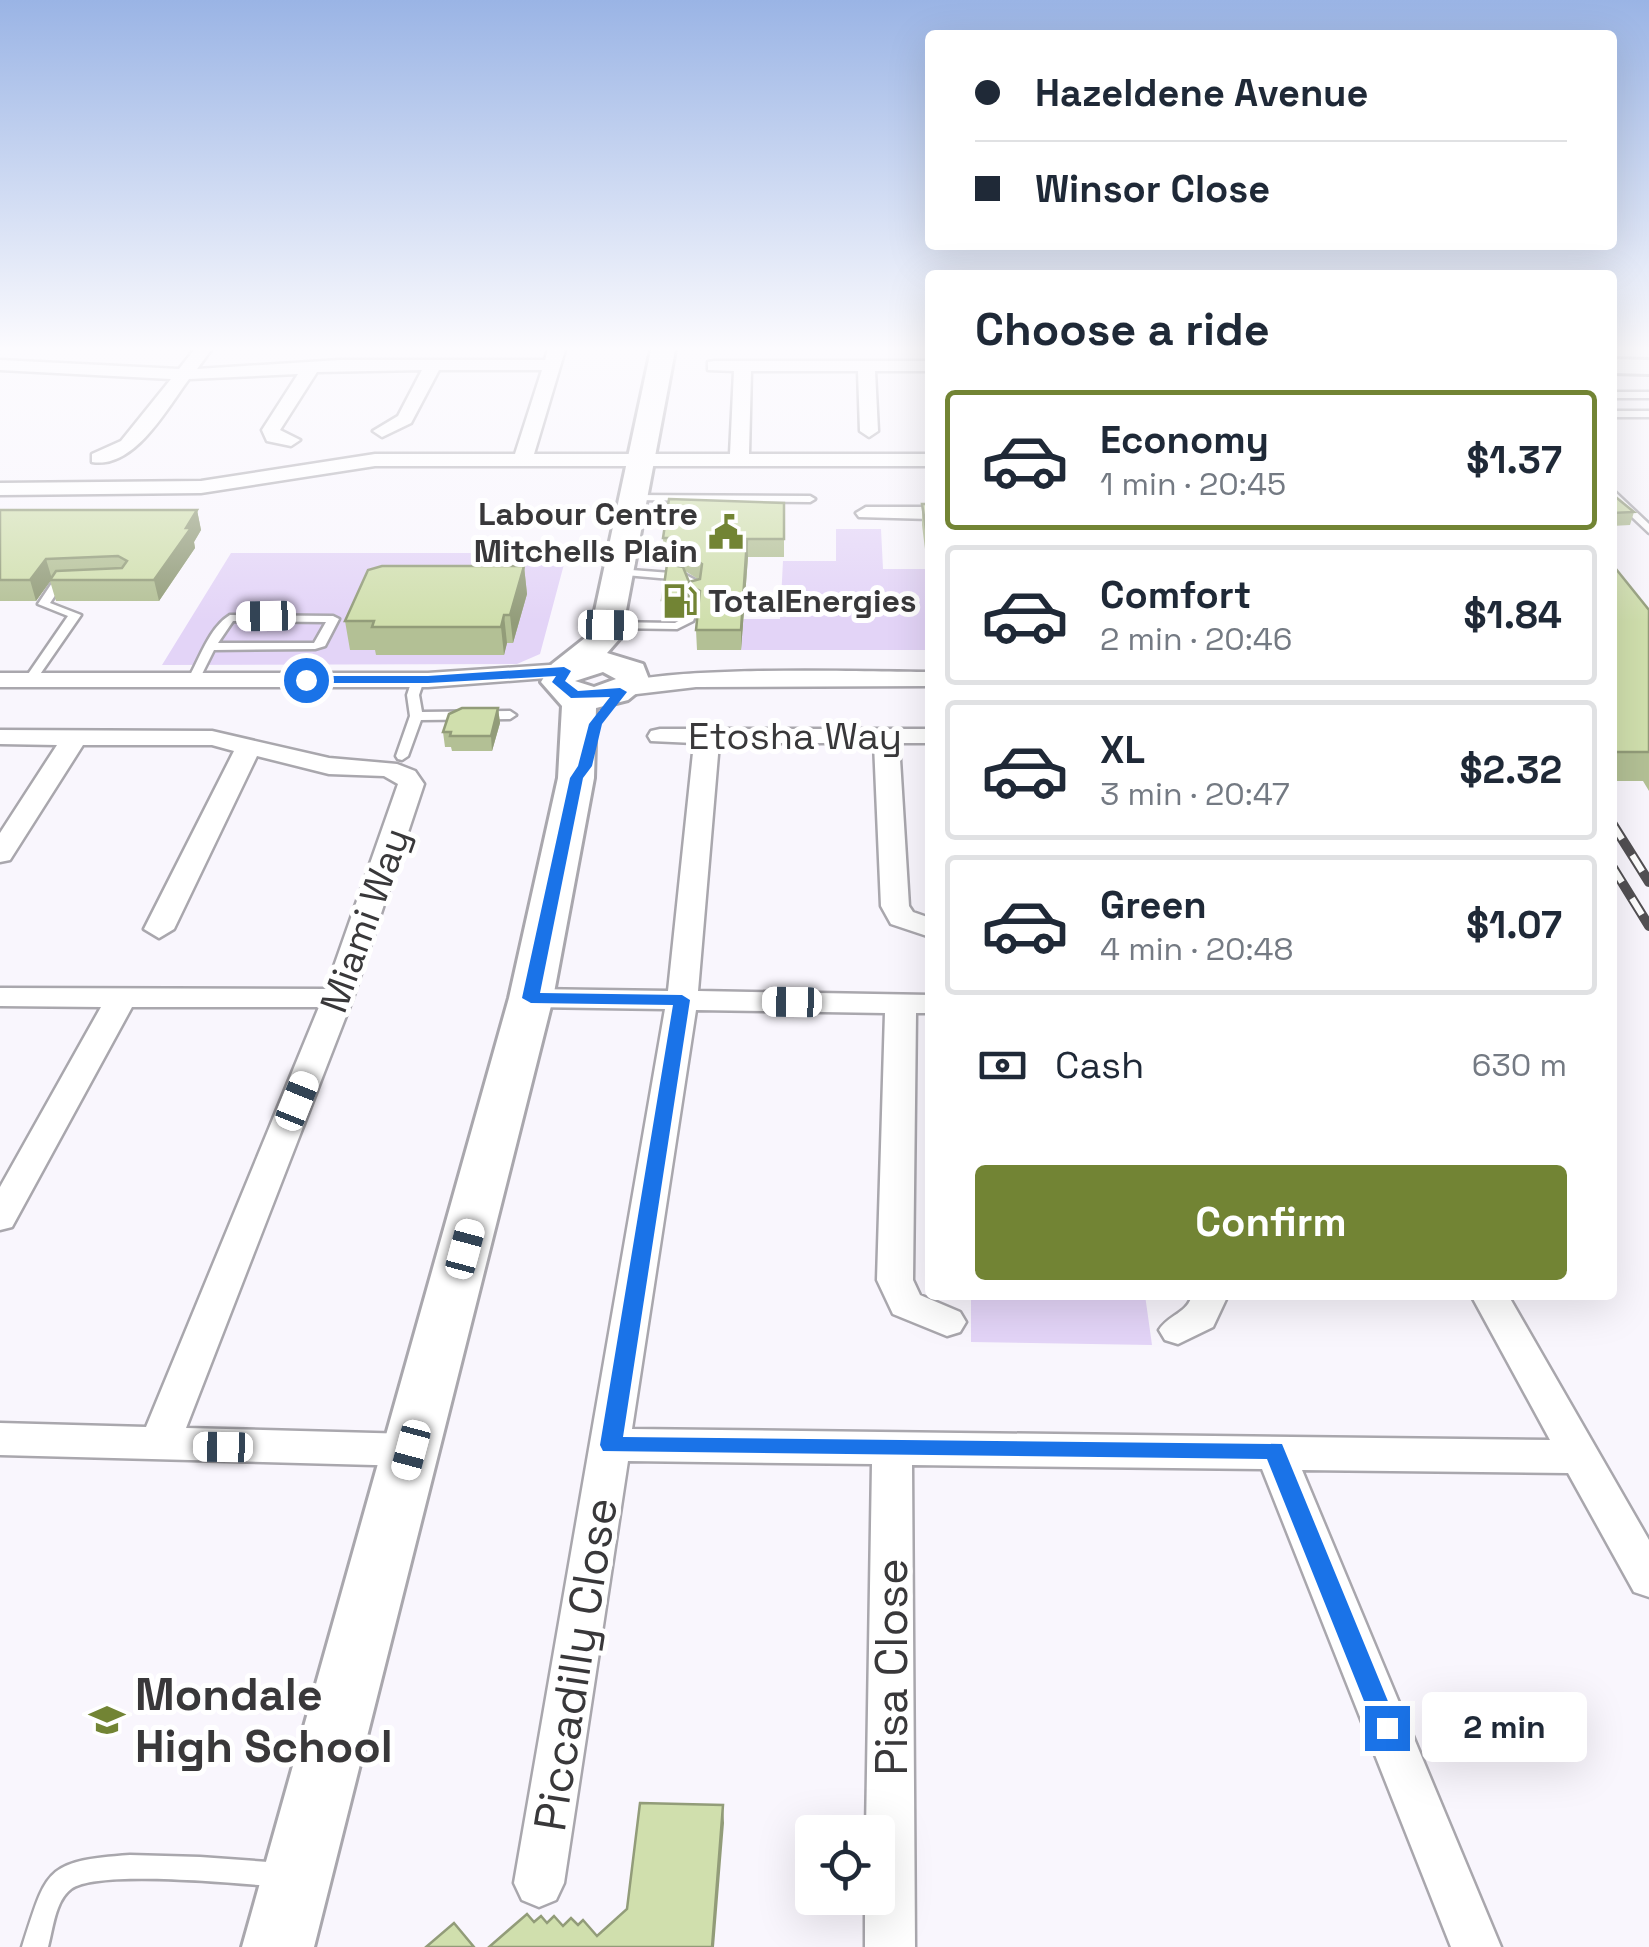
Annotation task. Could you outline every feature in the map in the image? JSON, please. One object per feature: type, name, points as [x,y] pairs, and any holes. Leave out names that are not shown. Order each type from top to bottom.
[{"type":"street","points":[[99,458],[131,441]]},
{"type":"street","points":[[523,460],[529,441]]},
{"type":"street","points":[[570,681],[606,631],[644,441]]},
{"type":"street","points":[[740,460],[741,441]]},
{"type":"street","points":[[0,489],[178,489],[375,460],[925,460]]},
{"type":"street","points":[[866,513],[925,513]]},
{"type":"street","points":[[606,631],[626,679]]},
{"type":"street","points":[[0,680],[423,680],[519,684],[570,681],[594,662],[626,679],[925,679]]},
{"type":"street","points":[[278,1947],[531,998],[576,778],[585,766],[595,724],[626,679]]},
{"type":"street","points":[[570,681],[580,710],[573,766],[576,778]]},
{"type":"street","name":"Miami Way","points":[[0,737],[194,736],[329,766],[388,769],[406,776],[411,784],[338,998],[159,1445]]},
{"type":"street","name":"Etosha Way","points":[[660,736],[925,736]]},
{"type":"street","name":"Piccadilly Close","points":[[539,1883],[682,1000],[707,736]]},
{"type":"street","points":[[886,736],[895,906],[902,918],[925,926]]},
{"type":"street","points":[[0,854],[75,737]]},
{"type":"street","points":[[158,928],[248,747]]},
{"type":"street","points":[[0,997],[338,998]]},
{"type":"street","points":[[0,1218],[122,997]]},
{"type":"street","points":[[531,998],[915,1004],[896,1280],[906,1304],[947,1322]]},
{"type":"street","points":[[1178,1330],[1198,1320],[1209,1300]]},
{"type":"street","points":[[1493,1300],[1649,1578]]},
{"type":"street","points":[[0,1439],[411,1450]]},
{"type":"street","points":[[610,1445],[1274,1450],[1581,1457]]},
{"type":"street","name":"Pisa Close","points":[[890,1947],[892,1447]]},
{"type":"street","points":[[1274,1450],[1476,1947]]},
{"type":"lane","points":[[634,497],[810,499]]},
{"type":"lane","points":[[1617,497],[1649,530]]},
{"type":"lane","points":[[618,572],[684,577],[694,582],[693,595]]},
{"type":"lane","points":[[30,680],[75,615],[45,602],[57,584],[75,584]]},
{"type":"lane","points":[[606,631],[677,626],[687,621],[691,611]]},
{"type":"lane","points":[[194,680],[225,622],[234,617],[333,619],[318,646],[212,647]]},
{"type":"lane","points":[[402,756],[416,716],[413,695],[423,680]]},
{"type":"lane","points":[[416,716],[510,715]]},
{"type":"lane","points":[[35,1947],[54,1891],[67,1875],[82,1869],[166,1868],[297,1876]]},
{"type":"shaded area","points":[[836,529],[881,529],[883,569],[925,569],[925,650],[741,650],[743,619],[780,619],[783,561],[836,561]]},
{"type":"shaded area","points":[[231,553],[567,553],[540,654],[517,664],[162,665]]},
{"type":"shaded area","points":[[971,1300],[1146,1300],[1152,1345],[971,1342]]},
{"type":"building","points":[[1617,498],[1634,512],[1617,513]]},
{"type":"building","points":[[669,499],[784,503],[784,539],[747,539],[741,630],[696,630],[700,591],[689,585],[673,600],[662,600],[667,564],[683,567],[689,582],[700,579],[702,564],[685,552],[669,551],[671,538],[663,538]]},
{"type":"building","points":[[0,510],[197,510],[186,528],[191,528],[154,580],[50,580],[56,571],[122,568],[127,561],[118,556],[46,559],[30,580],[0,580]]},
{"type":"building","points":[[382,566],[524,566],[510,615],[504,615],[501,627],[372,627],[374,621],[345,621],[368,570]]},
{"type":"building","points":[[1617,570],[1649,610],[1649,752],[1617,752]]},
{"type":"building","points":[[462,708],[498,708],[491,736],[450,736],[451,732],[443,732],[449,714]]},
{"type":"building","points":[[640,1803],[723,1805],[712,1947],[489,1947],[527,1914],[534,1922],[541,1916],[547,1923],[554,1916],[563,1926],[571,1918],[578,1925],[583,1920],[597,1936],[627,1909]]},
{"type":"building","points":[[454,1923],[474,1947],[426,1947]]},
{"type":"railway","points":[[1617,831],[1649,882]]},
{"type":"railway","points":[[1617,874],[1649,926]]},
{"type":"place","name":"Labour Centre Mitchells Plain","points":[[726,532]]},
{"type":"place","name":"TotalEnergies","points":[[680,601]]},
{"type":"place","name":"Mondale High School","points":[[107,1720]]},
{"type":"route","points":[[306,680],[428,680],[564,671],[558,682],[576,696],[610,696],[620,692],[595,724],[585,766],[576,778],[531,998],[682,1000],[610,1445],[1274,1450],[1387,1728]]}]
